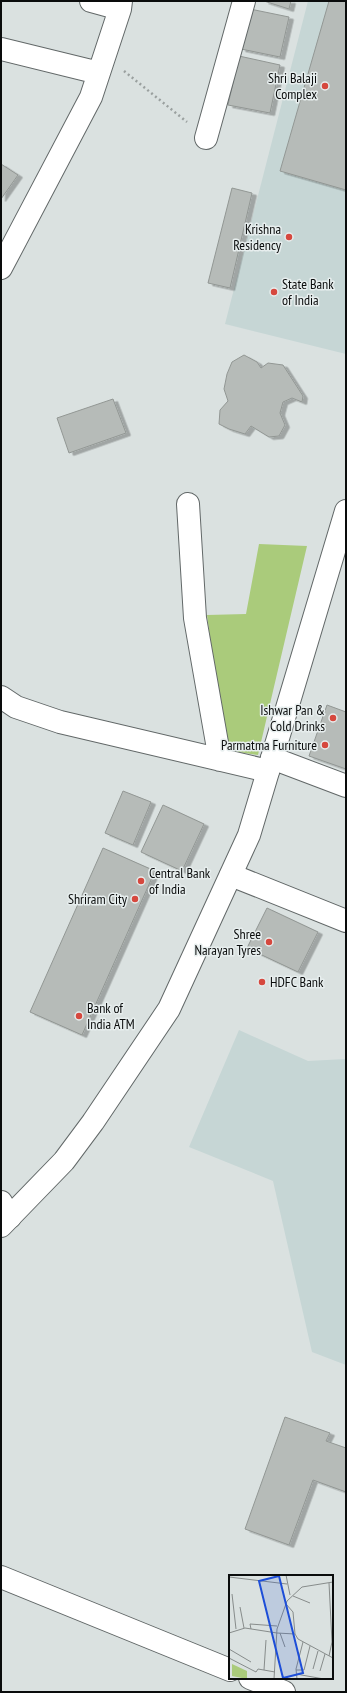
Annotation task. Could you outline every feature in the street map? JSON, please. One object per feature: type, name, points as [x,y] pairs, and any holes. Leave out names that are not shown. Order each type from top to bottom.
[{"type":"main road","points":[[1,268],[91,97],[121,5],[91,1]]},
{"type":"main road","points":[[206,138],[244,1]]},
{"type":"main road","points":[[1,49],[102,64]]},
{"type":"main road","points":[[188,504],[195,618],[220,760]]},
{"type":"main road","points":[[4,1215],[64,1161],[93,1122],[168,1009],[249,835],[346,511]]},
{"type":"main road","points":[[1,697],[16,707],[60,722],[220,760],[270,765],[346,786]]},
{"type":"main road","points":[[231,875],[346,921]]},
{"type":"main road","points":[[1,1577],[229,1670]]},
{"type":"main road","points":[[252,1679],[284,1692]]},
{"type":"path","points":[[102,64],[206,138]]},
{"type":"shaded area","points":[[308,1],[346,1],[346,354],[225,324]]},
{"type":"shaded area","points":[[239,1030],[308,1061],[346,1059],[346,1365],[312,1352],[273,1181],[189,1147]]},
{"type":"green space","points":[[259,544],[307,546],[258,755],[225,750],[207,615],[246,614]]},
{"type":"building","points":[[264,1],[291,1],[289,9]]},
{"type":"building","name":"Shri Balaji Complex","points":[[329,1],[346,1],[346,190],[280,171]]},
{"type":"building","points":[[250,9],[289,17],[280,57],[241,49]]},
{"type":"building","points":[[239,56],[280,65],[270,113],[228,105]]},
{"type":"building","points":[[1,164],[18,175],[1,199]]},
{"type":"building","points":[[232,188],[252,193],[230,288],[208,283]]},
{"type":"building","points":[[244,355],[257,362],[261,368],[268,363],[283,365],[303,396],[302,402],[292,398],[283,402],[280,413],[285,425],[279,436],[269,437],[251,426],[245,434],[219,424],[220,410],[228,401],[224,389],[227,374],[232,362]]},
{"type":"building","points":[[113,399],[126,433],[69,453],[57,418]]},
{"type":"building","points":[[327,705],[346,712],[346,769],[309,756]]},
{"type":"building","points":[[123,791],[151,802],[133,845],[105,833]]},
{"type":"building","points":[[163,805],[204,824],[182,871],[141,852]]},
{"type":"building","points":[[103,848],[155,871],[82,1035],[30,1012]]},
{"type":"building","points":[[267,908],[318,932],[298,972],[247,948]]},
{"type":"building","points":[[285,1417],[330,1433],[326,1441],[346,1448],[346,1492],[313,1480],[289,1545],[245,1529]]},
{"type":"place","name":"Shri Balaji Complex","points":[[325,86]]},
{"type":"place","name":"Krishna Residency","points":[[289,237]]},
{"type":"place","name":"State Bank of India","points":[[274,292]]},
{"type":"place","name":"Ishwar Pan & Cold Drinks","points":[[333,718]]},
{"type":"place","name":"Parmatma Furniture","points":[[325,745]]},
{"type":"place","name":"Central Bank of India","points":[[141,881]]},
{"type":"place","name":"Shriram City","points":[[135,899]]},
{"type":"place","name":"Shree Narayan Tyres","points":[[269,942]]},
{"type":"place","name":"HDFC Bank","points":[[262,982]]},
{"type":"place","name":"Bank of India ATM","points":[[79,1016]]}]
